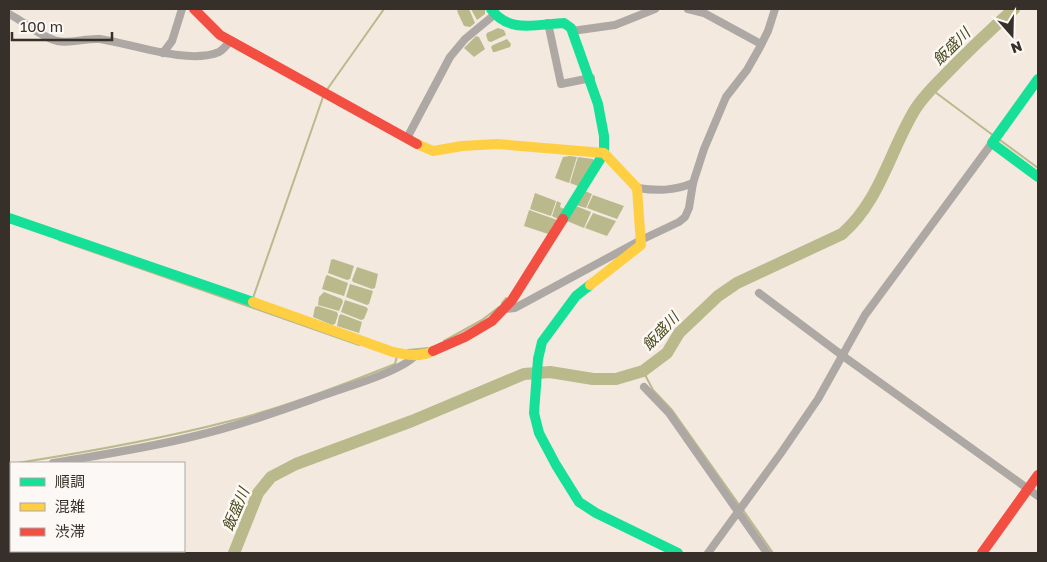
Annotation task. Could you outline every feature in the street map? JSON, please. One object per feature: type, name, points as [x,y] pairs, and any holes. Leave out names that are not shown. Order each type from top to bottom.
[{"type":"street","points":[[20,9],[10,15],[39,33],[57,40],[100,39],[163,53],[193,56],[221,51],[230,41]]},
{"type":"street","points":[[163,53],[172,41],[182,9]]},
{"type":"street","points":[[194,9],[220,35],[230,41],[433,151],[462,146],[497,144],[604,153]]},
{"type":"street","points":[[572,31],[615,25],[655,9]]},
{"type":"street","points":[[688,9],[704,13],[761,44]]},
{"type":"street","points":[[504,308],[515,308],[641,240],[679,222],[685,217],[704,149],[726,96],[747,70],[761,44],[775,9]]},
{"type":"street","points":[[9,218],[197,282],[393,352],[415,356],[434,352],[465,337],[492,321],[512,300],[604,153],[605,144],[599,105],[591,78],[571,28],[564,23],[512,25],[503,22],[492,12],[450,57],[407,138]]},
{"type":"street","points":[[548,23],[561,84],[591,78]]},
{"type":"street","points":[[708,553],[739,512],[818,398],[844,356],[865,315],[1038,79]]},
{"type":"street","points":[[992,143],[1038,177]]},
{"type":"street","points":[[604,153],[611,163],[638,188],[668,190],[693,183]]},
{"type":"street","points":[[638,188],[641,244],[576,296],[542,342],[534,391],[534,413],[539,433],[579,502],[596,513],[678,553]]},
{"type":"street","points":[[759,293],[1038,496]]},
{"type":"street","points":[[59,462],[159,444],[232,426],[357,384],[408,363],[415,356]]},
{"type":"street","points":[[644,387],[669,414],[768,553]]},
{"type":"street","points":[[982,553],[1038,475]]},
{"type":"shaded area","points":[[459,9],[469,9],[475,23],[470,27],[464,26],[457,11]]},
{"type":"shaded area","points":[[471,9],[485,9],[485,14],[477,20]]},
{"type":"shaded area","points":[[498,28],[504,30],[506,35],[491,42],[488,41],[487,33]]},
{"type":"shaded area","points":[[476,36],[479,37],[485,49],[474,57],[464,48]]},
{"type":"shaded area","points":[[507,39],[511,44],[510,47],[493,52],[491,47],[493,45]]},
{"type":"shaded area","points":[[563,157],[577,157],[569,183],[555,178]]},
{"type":"shaded area","points":[[578,157],[593,159],[594,161],[578,186],[570,183]]},
{"type":"shaded area","points":[[585,191],[592,194],[586,208],[576,205]]},
{"type":"shaded area","points":[[535,193],[556,201],[551,216],[530,209]]},
{"type":"shaded area","points":[[593,195],[624,206],[617,219],[587,208]]},
{"type":"shaded area","points":[[557,201],[561,203],[560,207],[564,209],[558,219],[552,216]]},
{"type":"shaded area","points":[[576,206],[591,212],[584,228],[567,221]]},
{"type":"shaded area","points":[[529,210],[557,220],[548,234],[524,226]]},
{"type":"shaded area","points":[[593,213],[616,221],[607,236],[585,228]]},
{"type":"shaded area","points":[[331,260],[354,266],[350,279],[347,280],[328,273]]},
{"type":"shaded area","points":[[357,267],[378,274],[375,288],[372,289],[353,282]]},
{"type":"shaded area","points":[[327,275],[348,283],[344,296],[322,289]]},
{"type":"shaded area","points":[[350,284],[373,291],[369,304],[367,305],[346,297]]},
{"type":"shaded area","points":[[324,292],[342,299],[343,302],[339,311],[318,305],[319,297]]},
{"type":"shaded area","points":[[345,300],[368,309],[364,319],[361,320],[341,312]]},
{"type":"shaded area","points":[[318,306],[337,312],[335,324],[332,325],[313,317],[315,307]]},
{"type":"shaded area","points":[[341,314],[362,322],[359,333],[337,326]]},
{"type":"waterway","points":[[326,91],[384,9]]},
{"type":"waterway","name":"飯盛川","points":[[234,553],[258,493],[271,477],[296,464],[412,421],[524,374],[550,372],[593,379],[616,379],[643,371],[667,353],[679,333],[718,296],[737,283],[842,234],[855,221],[874,192],[919,103],[959,60],[1014,9]]},
{"type":"waterway","points":[[931,89],[994,136]]},
{"type":"waterway","points":[[253,298],[323,97]]},
{"type":"waterway","points":[[1000,140],[1038,168]]},
{"type":"waterway","points":[[59,240],[359,345]]},
{"type":"waterway","points":[[502,303],[506,298]]},
{"type":"waterway","points":[[444,341],[482,320],[499,307]]},
{"type":"waterway","points":[[408,350],[428,348]]},
{"type":"waterway","points":[[23,462],[148,440],[269,410],[395,364],[397,356]]},
{"type":"waterway","points":[[643,371],[653,390],[672,410],[740,506]]},
{"type":"waterway","points":[[743,510],[773,553]]},
{"type":"traffic: fast","points":[[491,9],[498,17],[515,25],[534,26],[564,23],[571,28],[598,104],[604,136],[604,153],[563,219]]},
{"type":"traffic: fast","points":[[1038,79],[992,143],[1038,177]]},
{"type":"traffic: fast","points":[[9,218],[253,302]]},
{"type":"traffic: fast","points":[[590,285],[576,296],[542,342],[538,359],[534,413],[539,433],[579,502],[596,513],[678,553]]},
{"type":"traffic: slow","points":[[417,144],[433,151],[462,146],[497,144],[604,153],[637,188],[641,245],[590,285]]},
{"type":"traffic: slow","points":[[253,302],[393,352],[418,355],[433,351]]},
{"type":"traffic: jam","points":[[194,9],[220,35],[417,144]]},
{"type":"traffic: jam","points":[[433,351],[465,337],[492,321],[512,300],[563,219]]},
{"type":"traffic: jam","points":[[982,553],[1038,475]]}]
